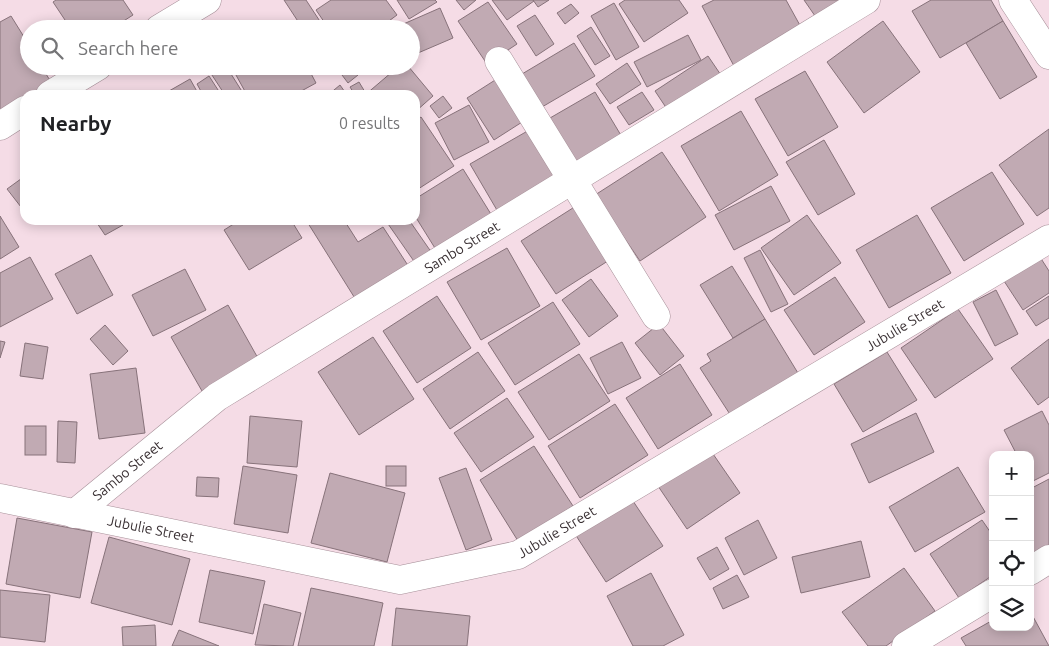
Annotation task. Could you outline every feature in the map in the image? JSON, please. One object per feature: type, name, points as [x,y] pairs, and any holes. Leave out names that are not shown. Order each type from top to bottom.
[{"type":"street","points":[[174,20],[207,0]]},
{"type":"street","name":"Sambo Street","points":[[74,514],[216,397],[866,0]]},
{"type":"street","points":[[1013,0],[1049,55]]},
{"type":"street","points":[[499,61],[656,316]]},
{"type":"street","points":[[58,90],[83,75]]},
{"type":"street","points":[[0,126],[20,113]]},
{"type":"street","name":"Jubulie Street","points":[[0,498],[400,580],[518,556],[1049,240]]},
{"type":"street","points":[[1034,568],[1049,559]]},
{"type":"street","points":[[906,646],[989,595]]},
{"type":"building","points":[[56,0],[123,0],[133,15],[125,20],[65,20],[53,2]]},
{"type":"building","points":[[284,0],[306,0],[319,20],[297,20]]},
{"type":"building","points":[[331,0],[386,0],[397,15],[390,20],[323,20],[316,10]]},
{"type":"building","points":[[397,0],[435,0],[437,2],[409,19]]},
{"type":"building","points":[[456,0],[476,0],[464,10]]},
{"type":"building","points":[[492,0],[533,0],[534,1],[507,20]]},
{"type":"building","points":[[533,0],[549,0],[538,7]]},
{"type":"building","points":[[625,0],[679,0],[688,13],[644,42],[619,4]]},
{"type":"building","points":[[714,0],[786,0],[802,29],[734,66],[702,6]]},
{"type":"building","points":[[804,0],[863,0],[822,26]]},
{"type":"building","points":[[931,0],[991,0],[1003,21],[940,58],[912,11]]},
{"type":"building","points":[[488,2],[517,44],[487,64],[458,21]]},
{"type":"building","points":[[614,3],[639,47],[616,60],[591,16]]},
{"type":"building","points":[[571,4],[579,13],[565,24],[557,13]]},
{"type":"building","points":[[440,8],[453,38],[420,52],[420,20],[413,20]]},
{"type":"building","points":[[535,15],[554,44],[536,56],[517,26]]},
{"type":"building","points":[[11,16],[20,30],[20,75],[47,75],[51,82],[37,90],[20,90],[20,100],[0,112],[0,22]]},
{"type":"building","points":[[883,21],[920,72],[864,113],[827,62]]},
{"type":"building","points":[[1003,21],[1037,77],[1000,99],[966,43]]},
{"type":"building","points":[[591,27],[610,56],[595,65],[577,36]]},
{"type":"building","points":[[688,35],[701,60],[647,87],[634,62]]},
{"type":"building","points":[[574,43],[595,76],[542,107],[522,74]]},
{"type":"building","points":[[708,56],[725,81],[671,115],[655,91]]},
{"type":"building","points":[[627,63],[641,84],[610,104],[596,84]]},
{"type":"building","points":[[805,71],[838,127],[788,156],[755,99]]},
{"type":"building","points":[[212,75],[232,75],[241,90],[222,90]]},
{"type":"building","points":[[236,75],[312,75],[316,83],[303,90],[244,90]]},
{"type":"building","points":[[342,75],[358,75],[348,83]]},
{"type":"building","points":[[388,75],[416,75],[433,96],[420,108],[420,90],[371,90]]},
{"type":"building","points":[[503,75],[530,117],[494,140],[467,98]]},
{"type":"building","points":[[209,76],[218,90],[200,90],[197,84]]},
{"type":"building","points":[[190,79],[196,90],[171,90]]},
{"type":"building","points":[[359,82],[364,90],[352,90],[350,87]]},
{"type":"building","points":[[340,85],[344,90],[334,90]]},
{"type":"building","points":[[595,92],[622,137],[576,163],[550,118]]},
{"type":"building","points":[[642,92],[654,110],[629,125],[617,107]]},
{"type":"building","points":[[443,96],[452,108],[439,118],[430,106]]},
{"type":"building","points":[[469,105],[489,142],[454,160],[435,123]]},
{"type":"building","points":[[741,111],[778,175],[719,211],[681,146]]},
{"type":"building","points":[[420,118],[454,166],[420,188]]},
{"type":"building","points":[[531,129],[562,182],[501,217],[470,164]]},
{"type":"building","points":[[1049,129],[1049,208],[1037,216],[999,165]]},
{"type":"building","points":[[824,140],[855,194],[818,215],[786,162]]},
{"type":"building","points":[[662,152],[706,217],[640,261],[595,195]]},
{"type":"building","points":[[463,169],[494,219],[438,253],[420,224],[420,196]]},
{"type":"building","points":[[992,172],[1024,224],[964,261],[931,208]]},
{"type":"building","points":[[20,180],[20,206],[7,189]]},
{"type":"building","points":[[771,186],[790,221],[734,250],[715,215]]},
{"type":"building","points":[[576,206],[611,259],[556,294],[521,241]]},
{"type":"building","points":[[807,215],[841,263],[794,295],[761,248]]},
{"type":"building","points":[[917,215],[951,273],[889,308],[856,250]]},
{"type":"building","points":[[0,216],[19,247],[0,259]]},
{"type":"building","points":[[98,225],[123,225],[105,235]]},
{"type":"building","points":[[232,225],[294,225],[302,238],[249,270],[224,230]]},
{"type":"building","points":[[309,225],[347,225],[358,242],[383,227],[409,267],[356,300]]},
{"type":"building","points":[[389,225],[412,225],[434,256],[418,267]]},
{"type":"building","points":[[507,248],[540,306],[481,340],[447,282]]},
{"type":"building","points":[[760,250],[788,304],[771,312],[744,258]]},
{"type":"building","points":[[91,255],[113,295],[77,314],[55,274]]},
{"type":"building","points":[[30,257],[53,299],[0,327],[0,273]]},
{"type":"building","points":[[1040,257],[1049,271],[1049,293],[1023,310],[1004,281]]},
{"type":"building","points":[[732,266],[765,319],[733,338],[700,285]]},
{"type":"building","points":[[185,269],[206,310],[153,336],[132,295]]},
{"type":"building","points":[[835,277],[865,322],[814,355],[784,310]]},
{"type":"building","points":[[591,279],[618,316],[589,337],[562,300]]},
{"type":"building","points":[[996,290],[1018,334],[995,346],[973,302]]},
{"type":"building","points":[[437,296],[471,348],[417,383],[383,331]]},
{"type":"building","points":[[1049,296],[1049,318],[1036,326],[1026,311]]},
{"type":"building","points":[[553,302],[580,344],[515,385],[488,343]]},
{"type":"building","points":[[228,305],[259,360],[202,391],[171,337]]},
{"type":"building","points":[[958,309],[993,359],[935,398],[901,348]]},
{"type":"building","points":[[765,319],[801,378],[733,419],[700,368],[711,361],[707,354]]},
{"type":"building","points":[[659,324],[684,356],[660,375],[635,343]]},
{"type":"building","points":[[105,325],[128,351],[113,365],[90,339]]},
{"type":"building","points":[[373,337],[414,399],[359,435],[318,372]]},
{"type":"building","points":[[1049,339],[1049,397],[1038,405],[1011,368]]},
{"type":"building","points":[[0,341],[5,342],[0,358]]},
{"type":"building","points":[[622,342],[641,378],[608,394],[590,358]]},
{"type":"building","points":[[25,343],[48,347],[43,379],[20,376]]},
{"type":"building","points":[[478,352],[505,391],[450,429],[423,389]]},
{"type":"building","points":[[887,352],[917,400],[863,432],[834,384]]},
{"type":"building","points":[[579,354],[610,401],[549,440],[518,392]]},
{"type":"building","points":[[680,364],[712,415],[658,449],[626,398]]},
{"type":"building","points":[[136,368],[145,433],[99,439],[90,374]]},
{"type":"building","points":[[507,398],[534,437],[481,472],[454,433]]},
{"type":"building","points":[[615,404],[648,455],[580,498],[548,446]]},
{"type":"building","points":[[1042,411],[1049,425],[1049,473],[1034,480],[1034,451],[1015,451],[1004,430]]},
{"type":"building","points":[[916,413],[934,452],[869,483],[851,444]]},
{"type":"building","points":[[250,416],[302,421],[297,467],[247,463]]},
{"type":"building","points":[[58,421],[77,422],[75,463],[57,462]]},
{"type":"building","points":[[25,426],[46,426],[46,455],[25,455]]},
{"type":"building","points":[[534,446],[573,506],[518,541],[480,480]]},
{"type":"building","points":[[711,451],[740,493],[687,529],[658,486]]},
{"type":"building","points":[[243,466],[297,475],[288,533],[234,524]]},
{"type":"building","points":[[386,466],[406,466],[406,486],[386,486]]},
{"type":"building","points":[[958,467],[985,512],[915,552],[889,507]]},
{"type":"building","points":[[466,468],[492,540],[466,550],[439,478]]},
{"type":"building","points":[[330,473],[405,493],[387,562],[311,543]]},
{"type":"building","points":[[197,477],[219,478],[218,497],[196,496]]},
{"type":"building","points":[[1049,479],[1049,547],[1034,554],[1034,496],[1034,487]]},
{"type":"building","points":[[631,498],[663,546],[606,582],[575,534]]},
{"type":"building","points":[[17,518],[92,532],[80,598],[6,584]]},
{"type":"building","points":[[758,520],[777,558],[744,575],[725,538]]},
{"type":"building","points":[[982,520],[989,530],[989,578],[959,598],[930,554]]},
{"type":"building","points":[[109,537],[190,559],[172,625],[91,603]]},
{"type":"building","points":[[861,541],[870,577],[801,593],[792,557]]},
{"type":"building","points":[[717,547],[729,569],[710,580],[697,558]]},
{"type":"building","points":[[904,568],[935,611],[886,646],[868,646],[842,612]]},
{"type":"building","points":[[210,570],[265,581],[253,634],[199,622]]},
{"type":"building","points":[[651,573],[684,635],[663,646],[633,646],[607,596]]},
{"type":"building","points":[[737,575],[749,597],[723,609],[713,588]]},
{"type":"building","points":[[311,588],[383,603],[374,646],[298,646]]},
{"type":"building","points":[[0,590],[50,595],[45,642],[0,637]]},
{"type":"building","points":[[264,604],[301,613],[293,646],[255,645]]},
{"type":"building","points":[[396,608],[470,616],[467,646],[392,646]]},
{"type":"building","points":[[1034,618],[1049,646],[966,646],[961,638],[989,622],[989,631],[1034,631]]},
{"type":"building","points":[[155,625],[156,646],[123,646],[122,627]]},
{"type":"building","points":[[179,630],[219,646],[172,646]]}]
